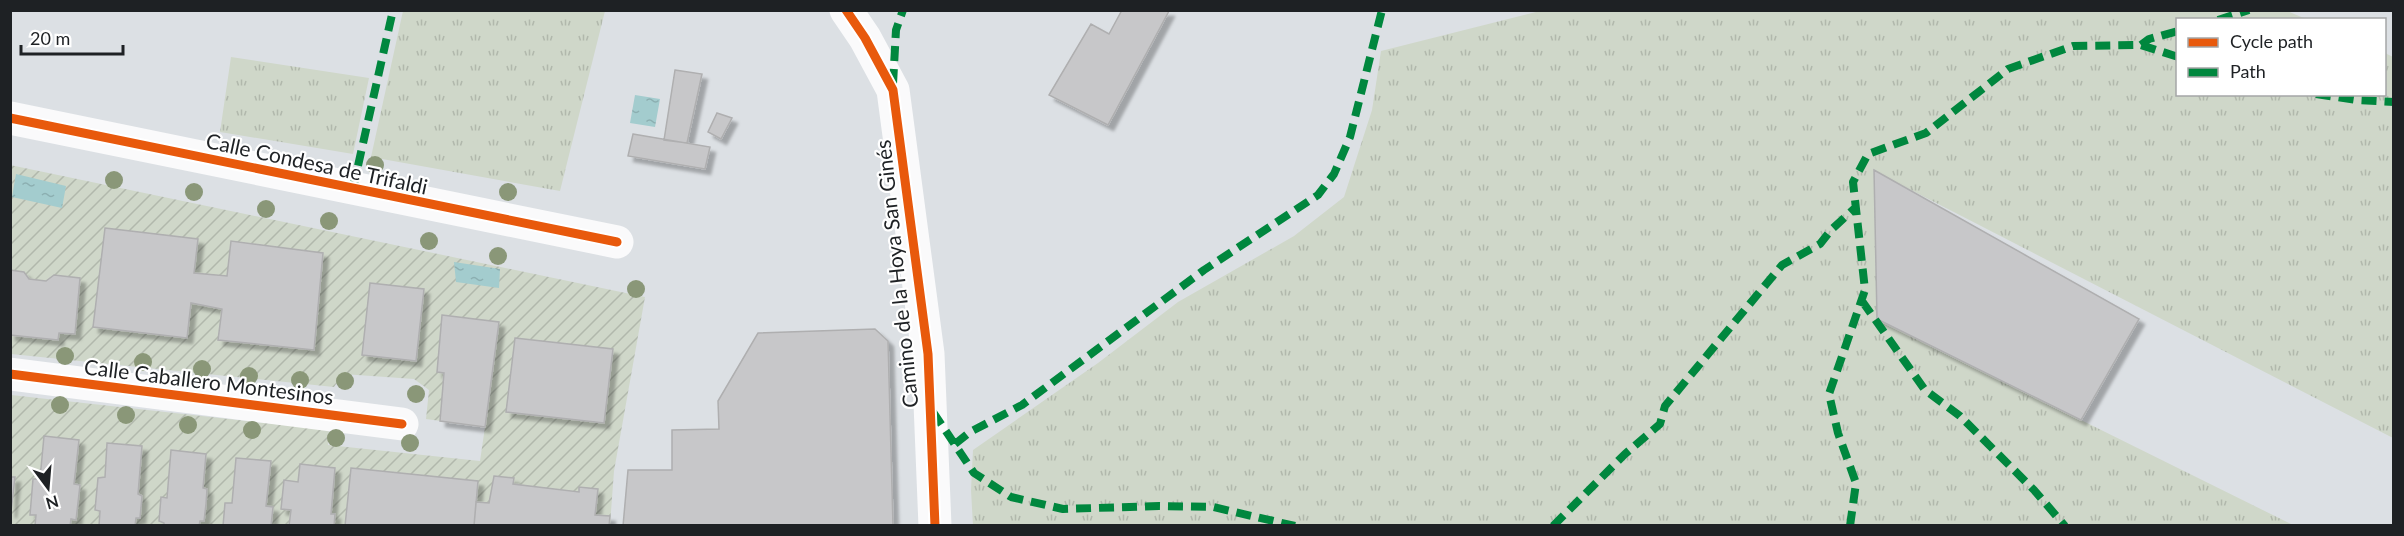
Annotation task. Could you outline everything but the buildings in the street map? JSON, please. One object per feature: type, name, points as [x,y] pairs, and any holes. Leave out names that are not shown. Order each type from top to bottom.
[{"type":"street","name":"Camino de la Hoya San Ginés","points":[[846,10],[865,38],[893,90],[928,354],[935,525]]},
{"type":"street","name":"Calle Condesa de Trifaldi","points":[[10,118],[616,242]]},
{"type":"street","name":"Calle Caballero Montesinos","points":[[10,374],[402,424]]},
{"type":"green space","points":[[2285,10],[2304,18],[2176,18],[2176,96],[2386,96],[2386,54],[2393,57],[2393,438],[1874,171],[1877,319],[2293,525],[973,526],[971,490],[973,450],[1098,363],[1178,302],[1294,236],[1344,197],[1372,110],[1381,51],[1540,11]]},
{"type":"green space","points":[[403,11],[605,11],[560,191],[371,157]]},
{"type":"green space","points":[[231,57],[369,78],[353,154],[220,132]]},
{"type":"green space","points":[[10,165],[645,297],[614,471],[610,525],[11,525],[11,395],[329,430],[328,445],[480,461],[485,427],[426,419],[429,390],[414,379],[343,374],[334,387],[11,354]]},
{"type":"water","points":[[635,95],[660,99],[655,127],[630,123]]},
{"type":"water","points":[[16,174],[66,186],[62,208],[12,197]]},
{"type":"water","points":[[454,262],[500,269],[499,288],[456,282]]},
{"type":"marked path","points":[[353,188],[393,10]]},
{"type":"marked path","points":[[893,84],[896,30],[903,10]]},
{"type":"marked path","points":[[955,444],[970,432],[1022,405],[1204,270],[1318,195],[1334,174],[1350,137],[1382,10]]},
{"type":"marked path","points":[[2224,18],[2249,10]]},
{"type":"marked path","points":[[2141,45],[2149,39],[2176,32]]},
{"type":"marked path","points":[[1850,526],[1856,483],[1838,433],[1829,394],[1865,290],[1853,182],[1868,154],[1926,133],[2008,69],[2073,46],[2141,45],[2176,56]]},
{"type":"marked path","points":[[2329,96],[2394,102]]},
{"type":"marked path","points":[[1553,526],[1625,454],[1660,424],[1665,406],[1782,265],[1820,244],[1831,230],[1855,208]]},
{"type":"marked path","points":[[1862,301],[1925,390],[1960,416],[2034,490],[2065,526]]},
{"type":"marked path","points":[[933,412],[974,473],[1011,497],[1063,509],[1213,507],[1295,526]]},
{"type":"cycle path","points":[[846,10],[865,38],[893,90],[928,354],[935,526]]},
{"type":"cycle path","points":[[10,118],[617,242]]},
{"type":"cycle path","points":[[10,374],[402,424]]}]
